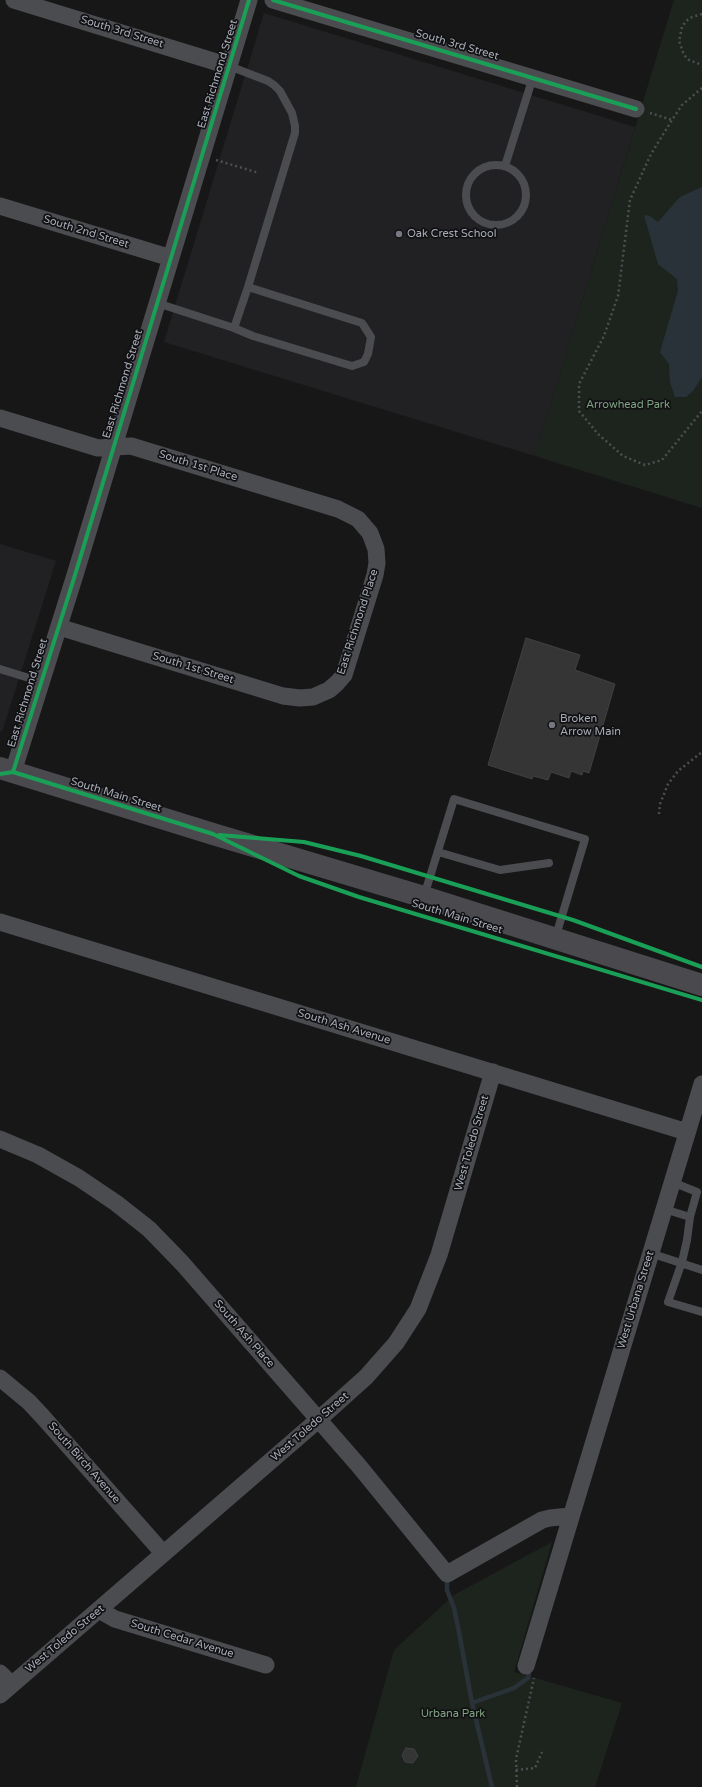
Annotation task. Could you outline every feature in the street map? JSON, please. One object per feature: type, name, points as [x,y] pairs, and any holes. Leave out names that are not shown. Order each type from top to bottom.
[{"type":"street","name":"South 3rd Street","points":[[14,0],[229,66]]},
{"type":"street","name":"East Richmond Street","points":[[6,770],[42,682],[249,0]]},
{"type":"street","name":"South 3rd Street","points":[[273,0],[636,109]]},
{"type":"street","name":"South 2nd Street","points":[[0,206],[171,258]]},
{"type":"street","name":"South 1st Place","points":[[0,418],[98,448],[131,446],[338,509],[358,519],[370,533],[376,549]]},
{"type":"street","name":"East Richmond Place","points":[[328,690],[344,675],[375,576],[377,563],[376,549]]},
{"type":"street","name":"South 1st Street","points":[[59,627],[283,696],[300,698],[313,696],[328,690]]},
{"type":"street","name":"South Main Street","points":[[6,770],[424,897],[702,985]]},
{"type":"street","name":"South Ash Avenue","points":[[0,922],[687,1132]]},
{"type":"street","name":"West Toledo Street","points":[[4,1684],[99,1610],[318,1420],[366,1377],[396,1343],[418,1309],[439,1255],[493,1072]]},
{"type":"street","name":"West Urbana Street","points":[[530,1672],[570,1516],[702,1084]]},
{"type":"street","name":"South Ash Place","points":[[0,1139],[38,1155],[79,1178],[116,1203],[149,1229],[182,1262],[359,1466],[448,1574],[542,1520],[570,1516]]},
{"type":"street","name":"South Birch Avenue","points":[[0,1378],[29,1402],[43,1417],[163,1553]]},
{"type":"street","name":"South Cedar Avenue","points":[[99,1610],[115,1619],[266,1665]]},
{"type":"lane","points":[[229,66],[268,81],[274,85],[280,91],[292,113],[295,126],[295,133],[234,328]]},
{"type":"lane","points":[[505,166],[533,77]]},
{"type":"lane","points":[[494,165],[505,166],[515,171],[523,180],[526,192],[525,203],[520,214],[511,221],[499,224],[488,223],[478,218],[470,209],[466,198],[468,186],[473,176],[482,168],[494,165]]},
{"type":"lane","points":[[157,303],[234,328],[253,336],[352,366],[364,362],[368,354],[371,337],[362,323],[248,287]]},
{"type":"lane","points":[[0,669],[42,682]]},
{"type":"lane","points":[[424,897],[454,799],[585,839],[555,939]]},
{"type":"lane","points":[[438,852],[500,870],[549,863]]},
{"type":"lane","points":[[672,1182],[697,1192],[690,1217],[682,1262],[668,1302],[702,1312]]},
{"type":"lane","points":[[664,1209],[690,1217]]},
{"type":"lane","points":[[650,1252],[702,1270]]},
{"type":"path","points":[[702,14],[692,17],[686,21],[679,34],[678,41],[684,55],[689,60],[702,65]]},
{"type":"path","points":[[702,88],[682,105],[672,120],[651,154],[630,200],[618,296],[604,336],[579,384],[579,411],[598,434],[623,456],[645,465],[662,460],[702,410]]},
{"type":"path","points":[[636,109],[672,120]]},
{"type":"path","points":[[214,159],[260,173]]},
{"type":"path","points":[[659,814],[660,804],[668,784],[678,771],[702,752]]},
{"type":"path","points":[[517,1787],[516,1759],[530,1672]]},
{"type":"path","points":[[516,1770],[536,1768],[542,1752]]},
{"type":"shaded area","name":"Oak Crest School","points":[[264,13],[635,127],[535,456],[164,342]]},
{"type":"shaded area","points":[[702,187],[702,377],[693,391],[686,397],[675,397],[670,382],[669,364],[660,352],[678,291],[677,279],[658,264],[644,215],[650,216],[658,222],[680,197]]},
{"type":"shaded area","points":[[0,544],[56,561],[2,732],[0,731]]},
{"type":"green space","name":"Arrowhead Park","points":[[674,0],[702,0],[702,508],[535,456]]},
{"type":"green space","name":"Urbana Park","points":[[552,1542],[514,1672],[622,1703],[595,1787],[356,1787],[394,1650],[454,1595]]},
{"type":"building","name":"Broken Arrow Main","points":[[526,638],[580,655],[575,670],[615,684],[589,773],[583,771],[582,775],[571,771],[569,778],[551,772],[548,780],[533,776],[532,779],[488,765]]},
{"type":"building","points":[[406,1748],[414,1749],[418,1756],[413,1763],[405,1762],[402,1755]]},
{"type":"waterway","points":[[447,1578],[447,1590],[454,1608],[472,1703],[492,1787]]},
{"type":"waterway","points":[[472,1703],[514,1688],[528,1678],[529,1674],[527,1670]]},
{"type":"cycle path","points":[[13,772],[75,575],[249,0]]},
{"type":"cycle path","points":[[273,0],[636,109]]},
{"type":"cycle path","points":[[0,774],[13,772],[213,834],[299,876],[359,897],[702,1000]]},
{"type":"cycle path","points":[[219,835],[304,842],[361,856],[573,920],[702,967]]},
{"type":"place","name":"Oak Crest School","points":[[399,234]]},
{"type":"place","name":"Broken Arrow Main","points":[[552,725]]}]
